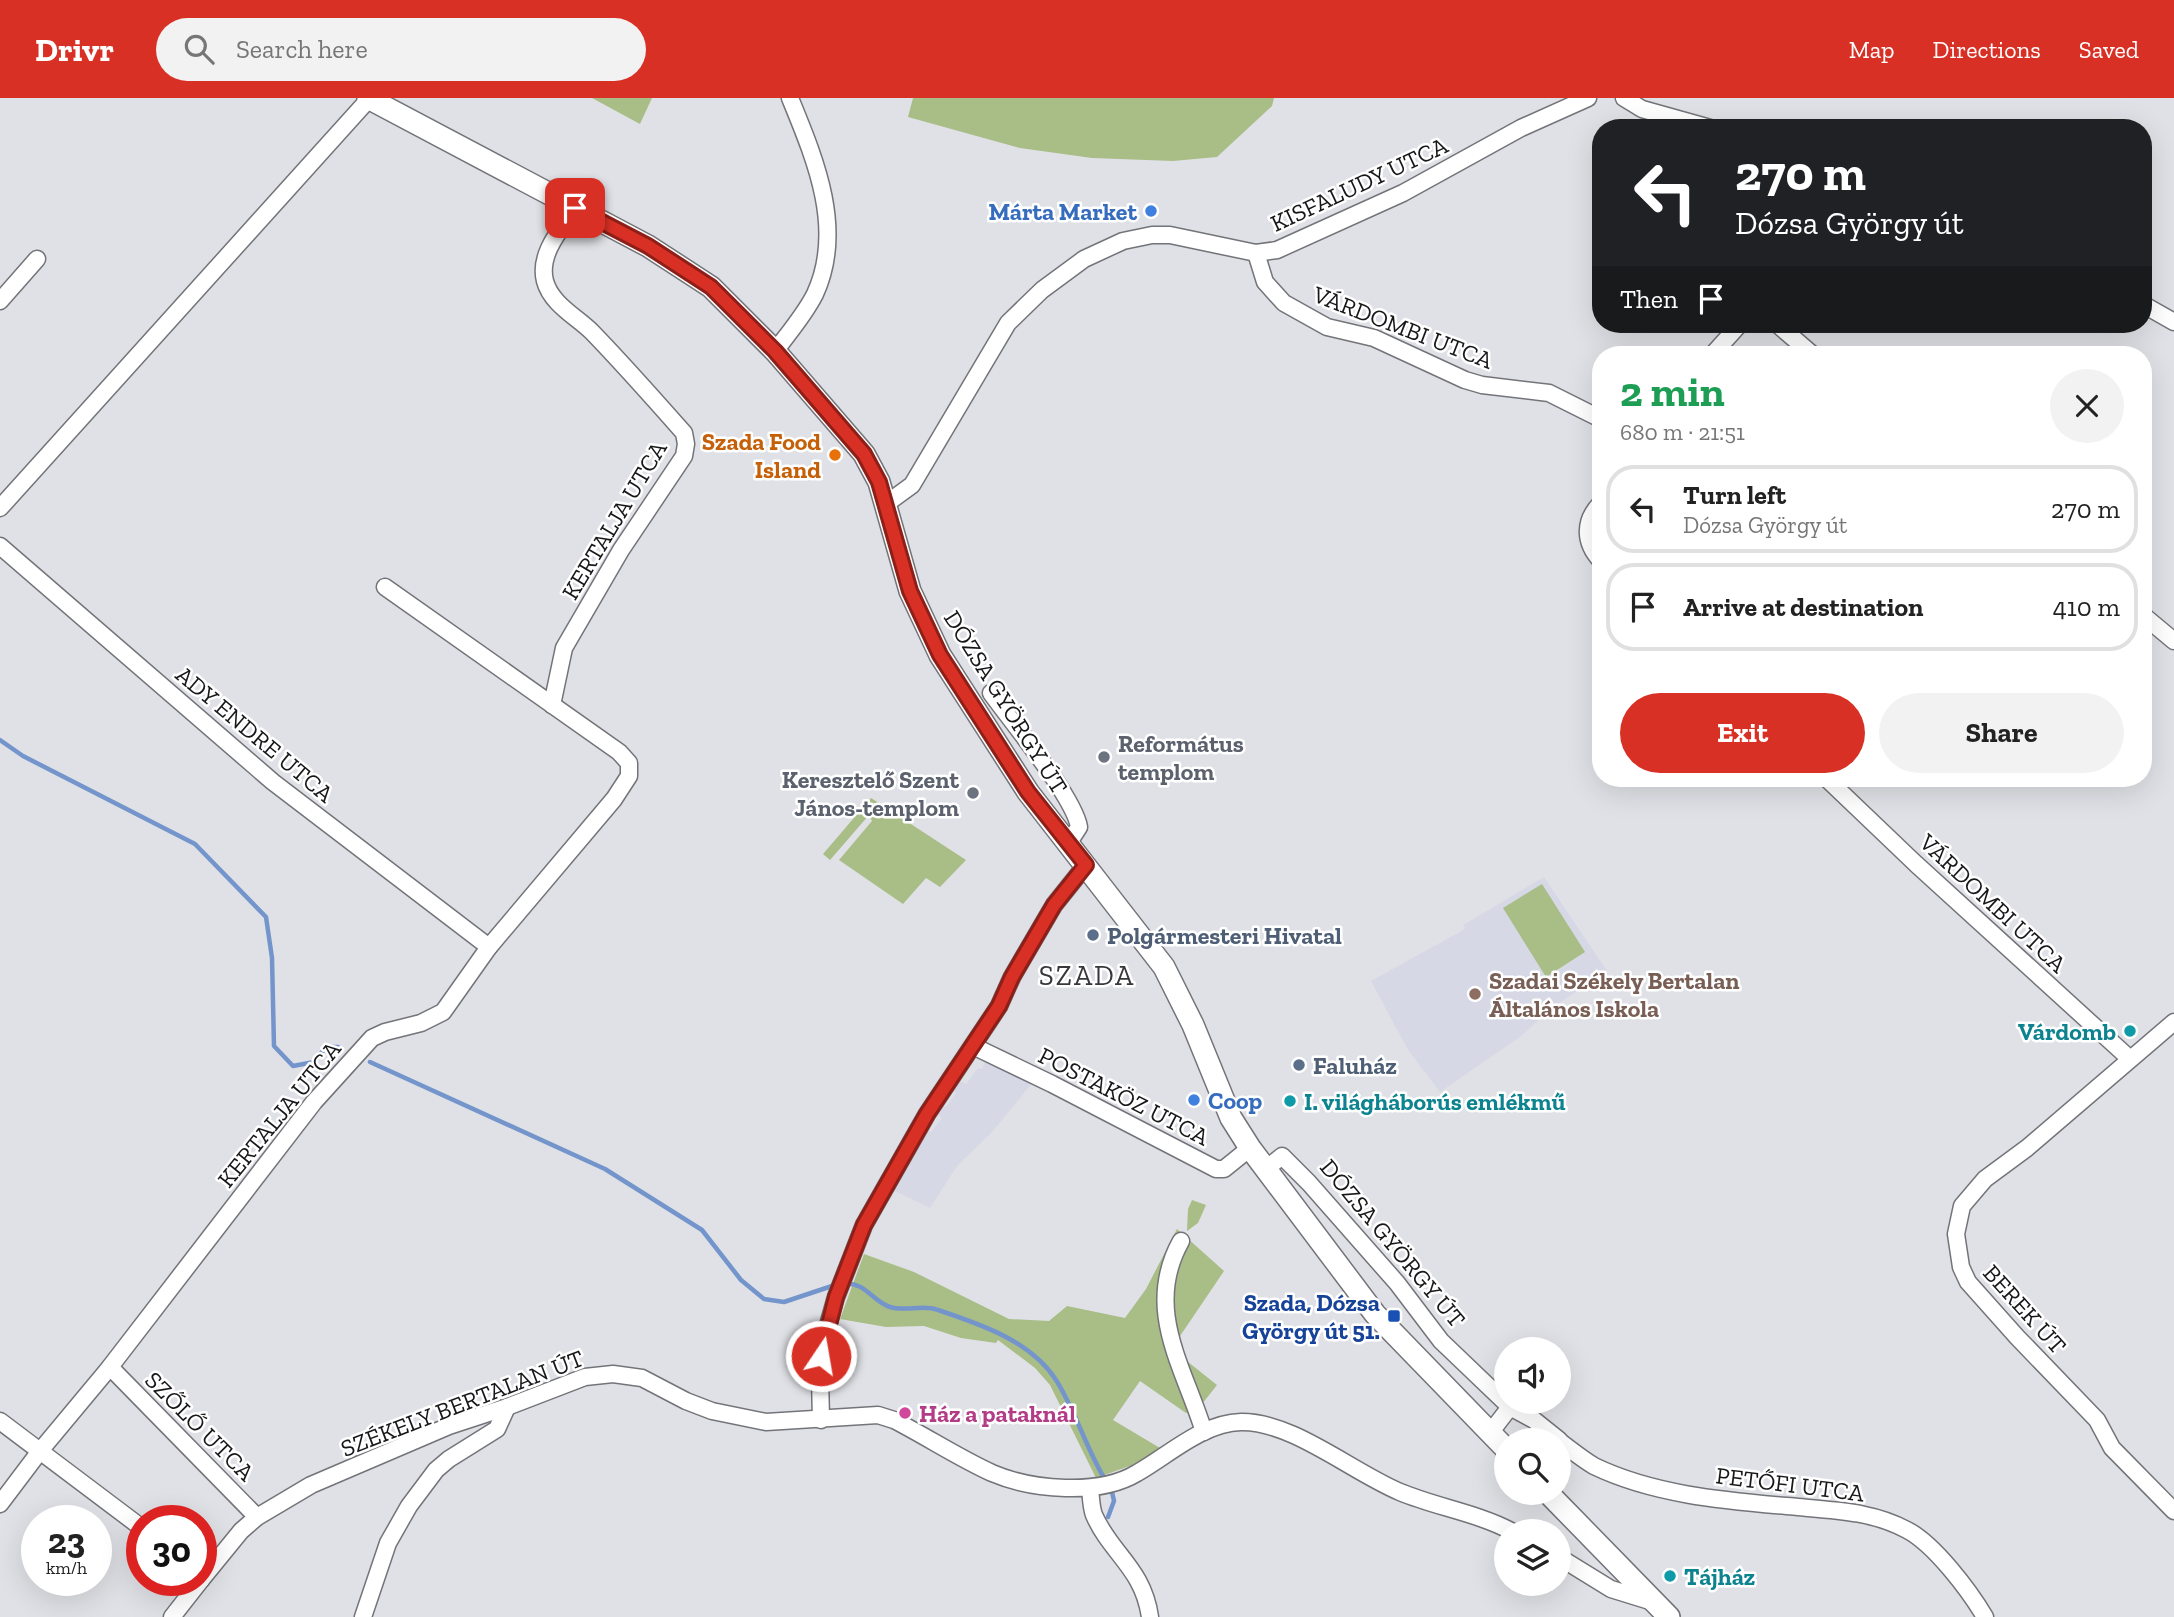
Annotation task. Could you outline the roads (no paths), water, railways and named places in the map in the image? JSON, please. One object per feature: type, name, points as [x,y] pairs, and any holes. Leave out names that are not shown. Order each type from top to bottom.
[{"type":"main road","name":"DÓZSA GYÖRGY ÚT","points":[[368,98],[648,246],[711,287],[775,351],[864,454],[879,482],[910,591],[940,655],[1028,792],[1164,967],[1193,1026],[1231,1118],[1250,1148],[1375,1314],[1494,1437]]},
{"type":"main road","points":[[1561,1505],[1662,1610]]},
{"type":"street","points":[[0,508],[368,98]]},
{"type":"street","points":[[775,351],[814,295],[826,251],[824,196],[813,157],[790,98]]},
{"type":"street","name":"KISFALUDY UTCA","points":[[886,504],[912,485],[1008,323],[1042,290],[1084,259],[1123,241],[1152,235],[1170,235],[1256,253],[1277,250],[1307,239],[1403,193],[1521,128],[1588,98]]},
{"type":"street","points":[[1624,98],[1642,109],[1678,119]]},
{"type":"street","name":"KERTALJA UTCA","points":[[552,705],[564,648],[621,550],[684,456],[686,444],[684,433],[591,331],[554,299],[545,282],[544,262],[554,239],[575,208]]},
{"type":"street","name":"VÁRDOMBI UTCA","points":[[1256,253],[1265,282],[1284,303],[1327,327],[1374,338],[1465,380],[1482,385],[1549,393],[1592,414]]},
{"type":"street","points":[[0,301],[37,259]]},
{"type":"street","points":[[2152,310],[2174,322]]},
{"type":"street","points":[[1720,346],[1732,333]]},
{"type":"street","points":[[1787,333],[1803,346]]},
{"type":"street","points":[[1592,516],[1588,522],[1587,537],[1592,546]]},
{"type":"street","name":"ADY ENDRE UTCA","points":[[0,546],[273,782],[489,947]]},
{"type":"street","name":"KERTALJA UTCA","points":[[0,1504],[110,1367],[314,1102],[372,1038],[421,1023],[443,1012],[489,947],[614,799],[629,776],[629,763],[619,752],[385,587]]},
{"type":"street","points":[[2152,623],[2174,641]]},
{"type":"street","name":"DÓZSA GYÖRGY ÚT","points":[[991,693],[1056,783],[1077,818],[1077,831],[1068,844]]},
{"type":"street","name":"VÁRDOMBI UTCA","points":[[1836,787],[1916,864],[2129,1058]]},
{"type":"street","points":[[821,1420],[821,1356],[836,1297],[864,1225],[927,1114],[999,1006],[1012,977],[1054,905],[1086,865]]},
{"type":"street","name":"BEREK ÚT","points":[[2174,1022],[2027,1148],[1984,1179],[1968,1196],[1958,1218],[1957,1252],[1968,1282],[1980,1297],[2097,1420],[2112,1448],[2174,1511]]},
{"type":"street","name":"POSTAKÖZ UTCA","points":[[973,1046],[1052,1083],[1221,1171],[1250,1148]]},
{"type":"street","name":"DÓZSA GYÖRGY ÚT","points":[[1266,1169],[1282,1156],[1309,1182],[1397,1283],[1441,1341],[1494,1392]]},
{"type":"street","points":[[1181,1241],[1171,1259],[1168,1272],[1168,1333],[1204,1432]]},
{"type":"street","name":"SZŐLŐ UTCA","points":[[110,1367],[257,1517]]},
{"type":"street","name":"SZÉKELY BERTALAN ÚT","points":[[217,1560],[257,1517],[311,1485],[449,1426],[586,1377],[613,1374],[642,1378],[686,1401],[737,1418],[766,1422],[878,1415],[894,1420],[992,1472],[1016,1481],[1059,1487],[1090,1488],[1120,1481],[1204,1432],[1227,1423],[1269,1426],[1294,1436],[1401,1493],[1494,1525]]},
{"type":"street","points":[[363,1617],[388,1543],[409,1506],[436,1470],[498,1429],[507,1407]]},
{"type":"street","points":[[1490,1433],[1505,1414]]},
{"type":"street","name":"PETŐFI UTCA","points":[[1523,1414],[1544,1428]]},
{"type":"street","points":[[0,1421],[126,1516]]},
{"type":"street","name":"PETŐFI UTCA","points":[[1571,1450],[1591,1465],[1656,1488],[1745,1502],[1844,1510],[1887,1521],[1926,1543],[1975,1600],[1985,1617]]},
{"type":"street","points":[[1090,1488],[1093,1513],[1100,1527],[1132,1568],[1147,1600],[1150,1617]]},
{"type":"street","points":[[1571,1564],[1611,1589],[1662,1610]]},
{"type":"street","name":"SZÉKELY BERTALAN ÚT","points":[[172,1617],[188,1596]]},
{"type":"waterway","points":[[0,740],[23,756],[195,844],[266,917],[272,958],[274,1046],[293,1066],[314,1062],[326,1047],[338,1047]]},
{"type":"waterway","points":[[370,1062],[605,1169],[702,1230],[741,1280],[764,1299],[784,1302],[835,1285]]},
{"type":"waterway","points":[[844,1284],[858,1286],[890,1307],[932,1308],[971,1321],[1019,1344],[1045,1366],[1056,1380],[1103,1476]]},
{"type":"waterway","points":[[1108,1517],[1114,1501],[1112,1492]]},
{"type":"place","name":"Márta Market","points":[[1151,211]]},
{"type":"place","name":"Szada Food Island","points":[[835,455]]},
{"type":"place","name":"Református templom","points":[[1104,757]]},
{"type":"place","name":"Keresztelő Szent János-templom","points":[[973,793]]},
{"type":"place","name":"Polgármesteri Hivatal","points":[[1093,935]]},
{"type":"place","name":"Szadai Székely Bertalan Általános Iskola","points":[[1475,994]]},
{"type":"place","name":"Várdomb","points":[[2130,1031]]},
{"type":"place","name":"Faluház","points":[[1299,1065]]},
{"type":"place","name":"Coop","points":[[1194,1100]]},
{"type":"place","name":"I. világháborús emlékmű","points":[[1290,1101]]},
{"type":"place","name":"Szada, Dózsa György út 51.","points":[[1394,1316]]},
{"type":"place","name":"Ház a pataknál","points":[[905,1413]]},
{"type":"place","name":"Tájház","points":[[1670,1576]]},
{"type":"district","name":"SZADA","points":[[1087,975]]}]
